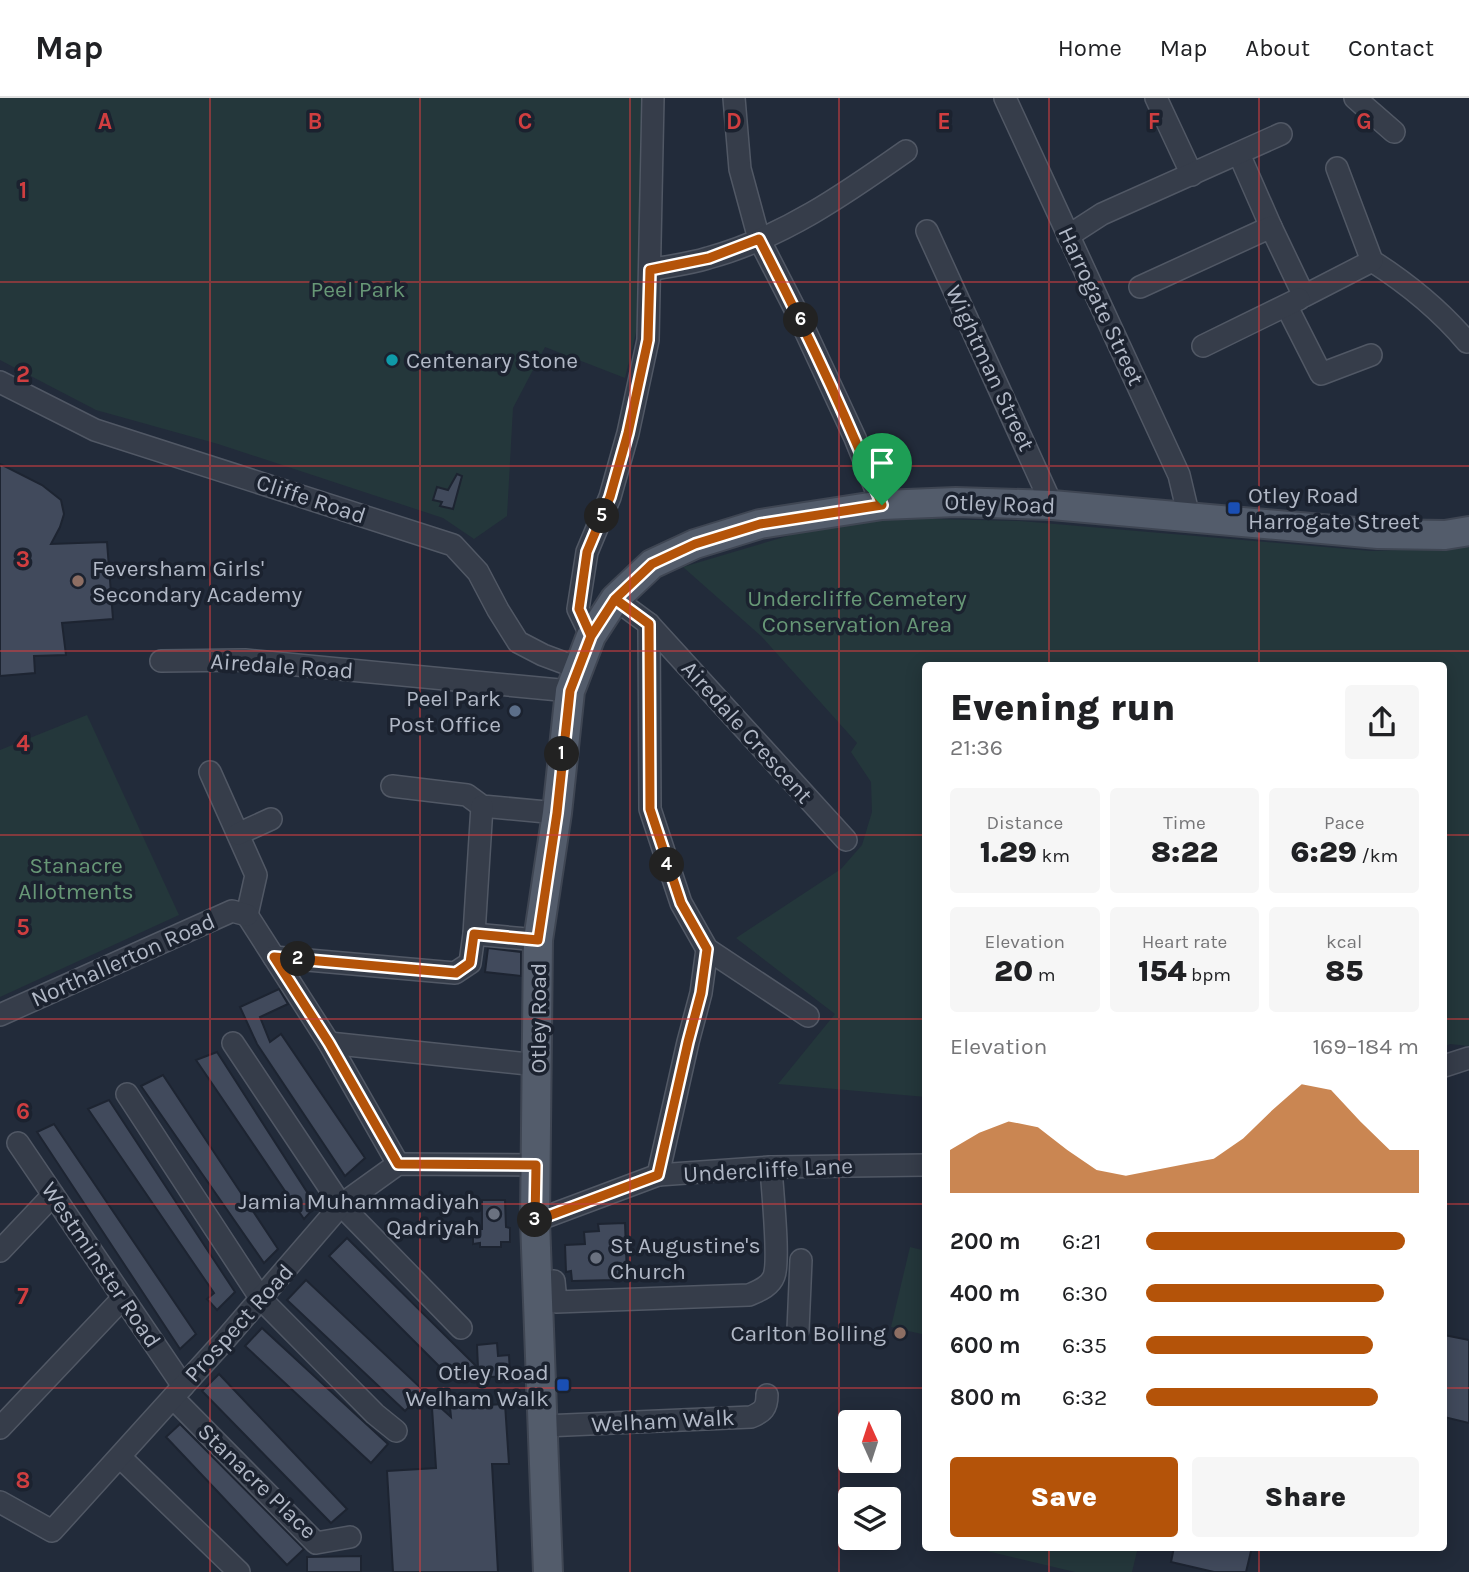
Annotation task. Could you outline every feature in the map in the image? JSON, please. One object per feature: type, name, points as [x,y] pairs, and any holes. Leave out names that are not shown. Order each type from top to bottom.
[{"type":"main road","name":"Otley Road","points":[[548,1572],[535,1221],[538,940],[574,679],[591,636],[615,599],[652,564],[695,544],[760,524],[882,505],[956,502],[1052,505],[1378,534],[1445,535],[1469,531]]},
{"type":"street","points":[[591,636],[579,609],[587,552],[610,497],[628,433],[648,340],[653,98]]},
{"type":"street","points":[[734,98],[740,169],[759,239],[855,438],[882,505]]},
{"type":"street","name":"Harrogate Street","points":[[1006,98],[1179,475],[1189,517]]},
{"type":"street","points":[[1156,98],[1192,175]]},
{"type":"street","points":[[1355,98],[1394,132]]},
{"type":"street","points":[[1068,236],[1102,214],[1281,134]]},
{"type":"street","points":[[650,270],[709,258],[759,239],[819,211],[906,151]]},
{"type":"street","points":[[1239,154],[1271,227],[1321,374],[1371,355]]},
{"type":"street","points":[[1337,168],[1372,261],[1407,283],[1446,317],[1467,342]]},
{"type":"street","points":[[1140,287],[1271,227]]},
{"type":"street","name":"Wightman Street","points":[[927,231],[1052,505]]},
{"type":"street","points":[[1203,346],[1372,261]]},
{"type":"street","name":"Cliffe Road","points":[[0,382],[95,430],[453,545],[478,572],[518,642],[543,655],[574,679]]},
{"type":"street","name":"Airedale Crescent","points":[[615,599],[649,624],[846,840]]},
{"type":"street","points":[[649,624],[650,809],[681,903],[707,949],[808,1016]]},
{"type":"street","name":"Airedale Road","points":[[161,661],[245,660],[574,679]]},
{"type":"street","points":[[210,772],[256,875],[247,915],[329,1043],[398,1164],[536,1165]]},
{"type":"street","points":[[392,786],[467,794],[482,806],[557,813]]},
{"type":"street","points":[[274,957],[456,973],[470,963],[482,806]]},
{"type":"street","points":[[238,834],[271,819]]},
{"type":"street","name":"Northallerton Road","points":[[0,1015],[232,911],[247,915]]},
{"type":"street","points":[[474,934],[538,940]]},
{"type":"street","points":[[658,1175],[701,993],[707,949]]},
{"type":"street","points":[[233,1043],[341,1205],[460,1328]]},
{"type":"street","points":[[329,1043],[537,1065]]},
{"type":"street","points":[[1447,1065],[1469,1058]]},
{"type":"street","points":[[127,1094],[261,1299],[375,1414],[396,1431]]},
{"type":"street","name":"Westminster Road","points":[[18,1143],[123,1298],[178,1392]]},
{"type":"street","name":"Prospect Road","points":[[0,1502],[52,1531],[261,1299],[341,1205],[398,1164]]},
{"type":"street","name":"Undercliffe Lane","points":[[535,1221],[658,1175],[771,1167],[922,1165]]},
{"type":"street","points":[[771,1167],[774,1277]]},
{"type":"street","points":[[0,1251],[53,1195]]},
{"type":"street","points":[[554,1281],[556,1302],[749,1295],[765,1289],[774,1277],[800,1268],[798,1330]]},
{"type":"street","points":[[0,1428],[123,1298]]},
{"type":"street","name":"Stanacre Place","points":[[178,1392],[316,1543],[350,1537]]},
{"type":"street","name":"Welham Walk","points":[[544,1426],[751,1417],[763,1412],[767,1395]]},
{"type":"street","points":[[120,1457],[239,1572]]},
{"type":"green space","name":"Peel Park","points":[[0,98],[643,98],[638,324],[625,378],[545,347],[513,408],[507,516],[474,539],[443,518],[218,444],[96,410],[0,360]]},
{"type":"green space","name":"Undercliffe Cemetery Conservation Area","points":[[894,518],[1020,521],[1371,551],[1469,547],[1469,1046],[1447,1046],[1447,662],[922,662],[922,1097],[778,1084],[835,1014],[736,938],[841,869],[862,845],[872,812],[871,782],[851,752],[857,743],[761,636],[683,567],[801,532]]},
{"type":"green space","name":"Stanacre Allotments","points":[[87,715],[179,915],[0,997],[0,750]]},
{"type":"green space","points":[[910,1247],[922,1250],[922,1334],[891,1327]]},
{"type":"green space","points":[[987,1551],[1137,1551],[1132,1572],[1075,1572]]},
{"type":"building","points":[[0,464],[42,485],[61,500],[64,514],[51,544],[107,542],[113,619],[62,623],[66,655],[34,656],[35,673],[0,676]]},
{"type":"building","points":[[457,474],[462,476],[453,509],[440,506],[442,502],[433,500],[437,487],[448,490]]},
{"type":"building","points":[[488,948],[521,952],[521,976],[485,972]]},
{"type":"building","points":[[279,989],[288,1004],[260,1017],[270,1042],[281,1034],[365,1158],[345,1176],[257,1044],[240,1007]]},
{"type":"building","points":[[217,1052],[316,1206],[304,1219],[196,1060]]},
{"type":"building","points":[[163,1075],[278,1249],[264,1263],[141,1086]]},
{"type":"building","points":[[109,1100],[235,1292],[217,1310],[207,1299],[214,1293],[88,1109]]},
{"type":"building","points":[[54,1124],[196,1334],[180,1349],[37,1132]]},
{"type":"building","name":"Jamia Muhammadiyah Qadriyah","points":[[482,1200],[505,1200],[506,1227],[510,1228],[510,1242],[501,1242],[501,1247],[480,1247],[480,1243],[473,1244],[473,1229],[482,1229]]},
{"type":"building","name":"St Augustine's Church","points":[[625,1223],[627,1275],[615,1275],[615,1280],[572,1281],[571,1271],[566,1272],[565,1245],[585,1244],[584,1232],[599,1231],[598,1224]]},
{"type":"building","points":[[347,1238],[478,1368],[477,1345],[497,1343],[498,1356],[509,1355],[510,1376],[449,1379],[329,1256]]},
{"type":"building","points":[[306,1280],[424,1391],[405,1411],[287,1300]]},
{"type":"building","points":[[262,1328],[388,1444],[371,1463],[245,1346]]},
{"type":"building","points":[[1447,1336],[1469,1340],[1469,1423],[1447,1418]]},
{"type":"building","points":[[219,1374],[347,1509],[331,1523],[202,1391]]},
{"type":"building","points":[[505,1404],[509,1464],[492,1464],[498,1572],[393,1572],[387,1471],[436,1468],[432,1408],[441,1408],[451,1417],[450,1407]]},
{"type":"building","points":[[180,1424],[304,1549],[287,1565],[166,1437]]},
{"type":"building","points":[[1173,1551],[1251,1551],[1246,1572],[1214,1572],[1171,1562]]},
{"type":"building","points":[[361,1556],[361,1572],[307,1572],[307,1557]]},
{"type":"place","name":"Centenary Stone","points":[[392,360]]},
{"type":"place","name":"Otley Road Harrogate Street","points":[[1234,508]]},
{"type":"place","name":"Feversham Girls' Secondary Academy","points":[[78,581]]},
{"type":"place","name":"Peel Park Post Office","points":[[515,711]]},
{"type":"place","name":"Jamia Muhammadiyah Qadriyah","points":[[494,1214]]},
{"type":"place","name":"St Augustine's Church","points":[[596,1258]]},
{"type":"place","name":"Carlton Bolling","points":[[900,1333]]},
{"type":"place","name":"Otley Road Welham Walk","points":[[563,1385]]},
{"type":"route","points":[[882,505],[760,524],[695,544],[652,564],[615,599],[591,636],[570,691],[557,813],[538,940],[474,934],[470,963],[456,973],[274,957],[329,1043],[398,1164],[536,1165],[535,1221],[658,1175],[701,993],[707,949],[681,903],[650,809],[649,624],[615,599],[591,636],[579,609],[587,552],[610,497],[628,433],[648,340],[650,270],[709,258],[759,239],[855,438],[882,505]]}]
